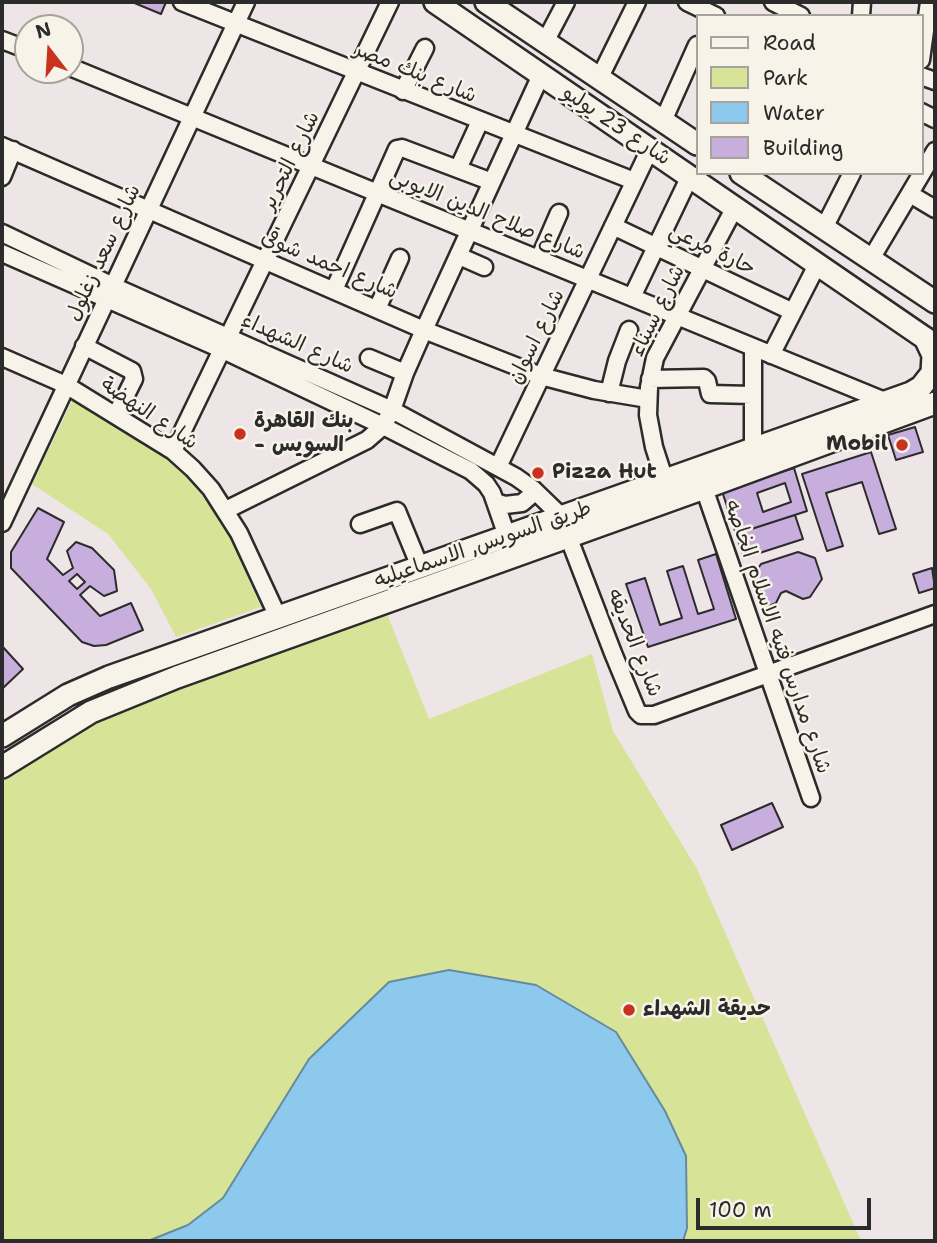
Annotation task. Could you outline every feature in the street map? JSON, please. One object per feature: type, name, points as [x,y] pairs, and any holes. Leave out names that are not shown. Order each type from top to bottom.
[{"type":"main road","name":"شارع 23 يوليو","points":[[435,2],[930,342]]},
{"type":"main road","name":"شارع 23 يوليو","points":[[486,2],[696,143]]},
{"type":"main road","points":[[735,207],[748,209],[756,204],[743,175]]},
{"type":"main road","points":[[744,175],[935,302]]},
{"type":"main road","points":[[785,241],[776,229],[776,221],[781,216],[800,212]]},
{"type":"main road","points":[[929,398],[928,381],[933,366],[930,342]]},
{"type":"main road","name":"طريق السويس, الاسماعيليه","points":[[2,766],[104,706],[565,527],[665,481],[887,402],[929,398]]},
{"type":"main road","name":"طريق السويس, الاسماعيليه","points":[[2,736],[62,698],[93,683],[507,536],[565,527],[704,488],[929,398]]},
{"type":"main road","points":[[93,683],[96,698],[104,706]]},
{"type":"main road","points":[[62,698],[76,708],[78,720]]},
{"type":"street","name":"شارع بنك مصر","points":[[182,2],[634,181]]},
{"type":"street","name":"شارع سعد زغلول","points":[[2,523],[246,2]]},
{"type":"street","name":"شارع التحرير","points":[[173,451],[390,2]]},
{"type":"street","points":[[545,42],[566,2]]},
{"type":"street","points":[[599,79],[637,2]]},
{"type":"street","points":[[687,2],[714,12]]},
{"type":"street","points":[[773,2],[797,14]]},
{"type":"street","points":[[923,46],[929,2]]},
{"type":"street","points":[[663,121],[696,47]]},
{"type":"street","points":[[403,91],[425,48]]},
{"type":"street","name":"شارع صلاح الدين الايوبى","points":[[84,73],[887,402]]},
{"type":"street","points":[[226,510],[367,440],[383,426],[541,75]]},
{"type":"street","points":[[458,169],[480,121]]},
{"type":"street","points":[[2,177],[7,148]]},
{"type":"street","name":"شارع احمد شوقى","points":[[7,148],[424,330],[541,376],[609,393],[648,399]]},
{"type":"street","points":[[334,290],[395,151],[399,148],[492,182]]},
{"type":"street","name":"شارع اسوان","points":[[498,467],[650,149]]},
{"type":"street","points":[[923,172],[935,152]]},
{"type":"street","points":[[824,228],[851,175]]},
{"type":"street","points":[[871,259],[921,175]]},
{"type":"street","points":[[632,297],[690,176]]},
{"type":"street","points":[[910,194],[935,209]]},
{"type":"street","name":"شارع سيناء","points":[[665,481],[650,432],[650,379],[662,341],[735,207]]},
{"type":"street","points":[[539,259],[559,213]]},
{"type":"street","name":"حارة مرعي","points":[[613,226],[793,312]]},
{"type":"street","name":"شارع الشهداء","points":[[2,233],[110,293]]},
{"type":"street","name":"شارع الشهداء","points":[[2,253],[110,293],[392,410],[533,489],[565,527]]},
{"type":"street","points":[[458,256],[484,267]]},
{"type":"street","points":[[377,309],[400,258]]},
{"type":"street","points":[[771,355],[818,263]]},
{"type":"street","points":[[609,393],[629,330]]},
{"type":"street","name":"شارع الشهداء","points":[[226,343],[471,471],[486,484],[496,502],[507,536]]},
{"type":"street","points":[[84,346],[132,371],[134,379],[116,415]]},
{"type":"street","points":[[753,347],[753,450]]},
{"type":"street","name":"شارع النهضة","points":[[2,357],[66,385],[173,451],[211,489],[226,510],[278,617]]},
{"type":"street","points":[[369,358],[405,373]]},
{"type":"street","points":[[650,379],[704,378],[710,394],[753,395]]},
{"type":"street","name":"شارع مدارس فتيه الاسلام الخاصه","points":[[704,488],[811,798]]},
{"type":"street","points":[[496,502],[505,505],[522,503],[533,489]]},
{"type":"street","points":[[360,524],[397,511],[420,567]]},
{"type":"street","name":"شارع الحديقه","points":[[565,527],[637,711],[641,715],[654,715],[767,675]]},
{"type":"street","points":[[767,675],[935,614]]},
{"type":"green space","points":[[73,399],[103,413],[168,454],[222,520],[261,607],[176,637],[151,589],[108,534],[32,484]]},
{"type":"green space","points":[[385,609],[429,719],[592,654],[613,731],[697,869],[861,1241],[2,1241],[2,781],[108,710]]},
{"type":"water","points":[[449,970],[536,985],[616,1032],[665,1111],[686,1156],[687,1228],[683,1241],[148,1241],[188,1225],[223,1198],[309,1059],[389,982]]},
{"type":"building","points":[[132,2],[166,2],[161,14]]},
{"type":"building","points":[[915,427],[923,452],[896,460],[888,435]]},
{"type":"building","points":[[871,452],[896,529],[879,534],[862,482],[826,493],[843,546],[827,551],[802,474]]},
{"type":"building","points":[[794,468],[807,511],[736,534],[722,491]],"holes":[[[785,483],[791,502],[763,512],[757,493]]]},
{"type":"building","points":[[38,508],[64,522],[47,559],[63,575],[73,568],[67,551],[76,542],[92,548],[114,570],[117,591],[104,596],[90,586],[80,595],[100,616],[131,603],[143,630],[106,645],[94,646],[82,642],[11,568],[11,552]],"holes":[[[77,574],[85,582],[77,589],[69,581]]]},
{"type":"building","points":[[795,515],[803,539],[744,558],[736,534]]},
{"type":"building","points":[[798,552],[815,558],[822,579],[810,597],[803,599],[786,591],[781,593],[776,603],[767,607],[755,573],[761,564]]},
{"type":"building","points":[[716,554],[736,619],[648,647],[626,584],[645,578],[660,625],[682,618],[667,571],[683,566],[698,614],[714,609],[698,560]]},
{"type":"building","points":[[932,568],[935,588],[919,593],[913,574]]},
{"type":"building","points":[[2,646],[23,669],[2,689]]},
{"type":"building","points":[[772,803],[783,827],[732,850],[721,825]]},
{"type":"place","name":"بنك القاهرة - السويس","points":[[240,434]]},
{"type":"place","name":"Mobil","points":[[902,445]]},
{"type":"place","name":"Pizza Hut","points":[[538,473]]},
{"type":"place","name":"حديقة الشهداء","points":[[629,1010]]}]
